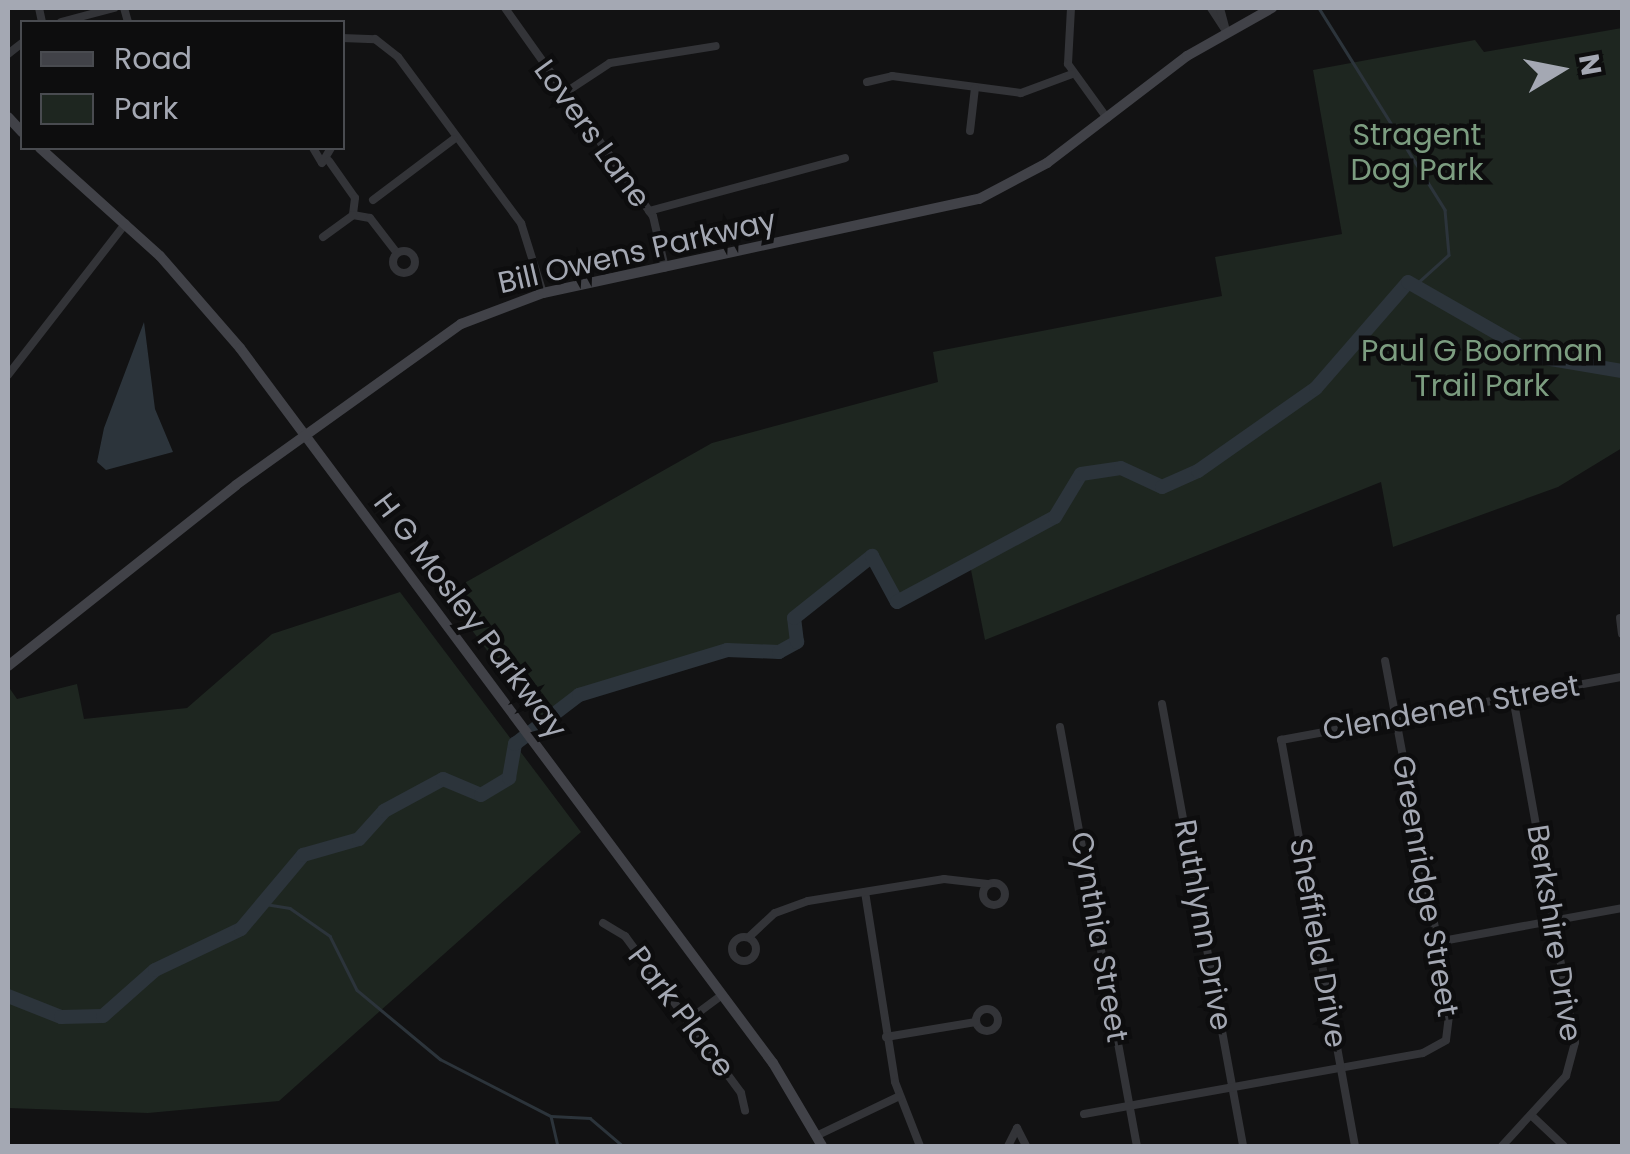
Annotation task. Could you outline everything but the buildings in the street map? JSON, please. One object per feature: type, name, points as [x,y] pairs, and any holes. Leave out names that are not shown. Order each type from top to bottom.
[{"type":"main road","name":"Bill Owens Parkway","points":[[8,666],[303,434],[442,334],[543,293],[960,206],[1022,179],[1226,31],[1272,8]]},
{"type":"main road","name":"H G Mosley Parkway","points":[[42,150],[126,223],[210,312],[722,995],[819,1141]]},
{"type":"street","points":[[69,20],[114,8]]},
{"type":"street","name":"Lovers Lane","points":[[505,8],[649,210],[664,268]]},
{"type":"street","points":[[1071,8],[1072,74],[1107,118]]},
{"type":"street","points":[[1211,8],[1226,31]]},
{"type":"street","points":[[1220,8],[1226,31]]},
{"type":"street","points":[[345,39],[390,48],[454,140],[521,223],[543,293]]},
{"type":"street","points":[[564,94],[610,63],[716,46]]},
{"type":"street","points":[[867,82],[892,76],[1027,93],[1072,74]]},
{"type":"street","points":[[970,131],[975,88]]},
{"type":"street","points":[[355,198],[373,200],[454,140]]},
{"type":"street","points":[[313,150],[316,162],[328,161]]},
{"type":"street","points":[[331,150],[328,161],[355,198],[353,215]]},
{"type":"street","points":[[649,210],[845,158]]},
{"type":"street","points":[[370,218],[373,200]]},
{"type":"street","points":[[323,237],[353,215],[370,218],[397,254]]},
{"type":"street","points":[[8,376],[126,223]]},
{"type":"street","points":[[1620,618],[1622,634]]},
{"type":"street","name":"Greenridge Street","points":[[1084,1114],[1340,1068],[1446,1040],[1451,1016],[1386,661]]},
{"type":"street","name":"Clendenen Street","points":[[1280,740],[1622,676]]},
{"type":"street","name":"Berkshire Drive","points":[[1502,1146],[1566,1076],[1575,1050],[1513,696]]},
{"type":"street","name":"Ruthlynn Drive","points":[[1162,704],[1244,1146]]},
{"type":"street","name":"Cynthia Street","points":[[1060,727],[1137,1146]]},
{"type":"street","name":"Sheffield Drive","points":[[1280,740],[1355,1146]]},
{"type":"street","points":[[748,938],[785,908],[950,878],[988,884]]},
{"type":"street","points":[[865,892],[886,1037],[900,1096],[920,1146]]},
{"type":"street","points":[[1437,942],[1622,908]]},
{"type":"street","name":"Park Place","points":[[603,923],[625,936],[745,1111]]},
{"type":"street","points":[[687,1022],[722,995]]},
{"type":"street","points":[[886,1037],[976,1022]]},
{"type":"street","points":[[819,1141],[900,1096]]},
{"type":"street","points":[[1530,1115],[1564,1146]]},
{"type":"street","points":[[1006,1146],[1017,1128],[1026,1146]]},
{"type":"green space","name":"Paul G Boorman Trail Park","points":[[1622,28],[1622,448],[1558,487],[1393,547],[1381,482],[985,640],[970,565],[897,602],[871,556],[795,618],[797,642],[779,652],[727,650],[579,695],[539,720],[445,594],[712,443],[938,382],[933,352],[1222,296],[1215,257],[1342,234],[1313,70],[1475,40],[1484,52]]},
{"type":"green space","points":[[400,592],[581,832],[279,1101],[148,1113],[8,1108],[8,686],[17,699],[77,684],[84,719],[187,708],[272,634]]},
{"type":"shaded area","points":[[144,322],[155,409],[173,452],[106,470],[97,462],[104,428]]},
{"type":"waterway","points":[[1319,8],[1445,210],[1449,255],[1416,285]]},
{"type":"waterway","points":[[8,996],[61,1017],[103,1016],[155,970],[241,929],[303,855],[359,839],[384,811],[443,779],[481,795],[509,778],[515,744],[579,695],[727,650],[779,652],[797,642],[794,618],[872,556],[897,602],[1055,517],[1081,474],[1121,468],[1162,487],[1198,471],[1316,388],[1408,282],[1539,357],[1622,371]]},
{"type":"waterway","points":[[259,903],[290,908],[330,936],[357,990],[440,1059],[551,1116],[590,1118],[623,1146]]},
{"type":"waterway","points":[[551,1116],[558,1146]]},
{"type":"park label","name":"Stragent Dog Park","points":[[1417,152]]}]
